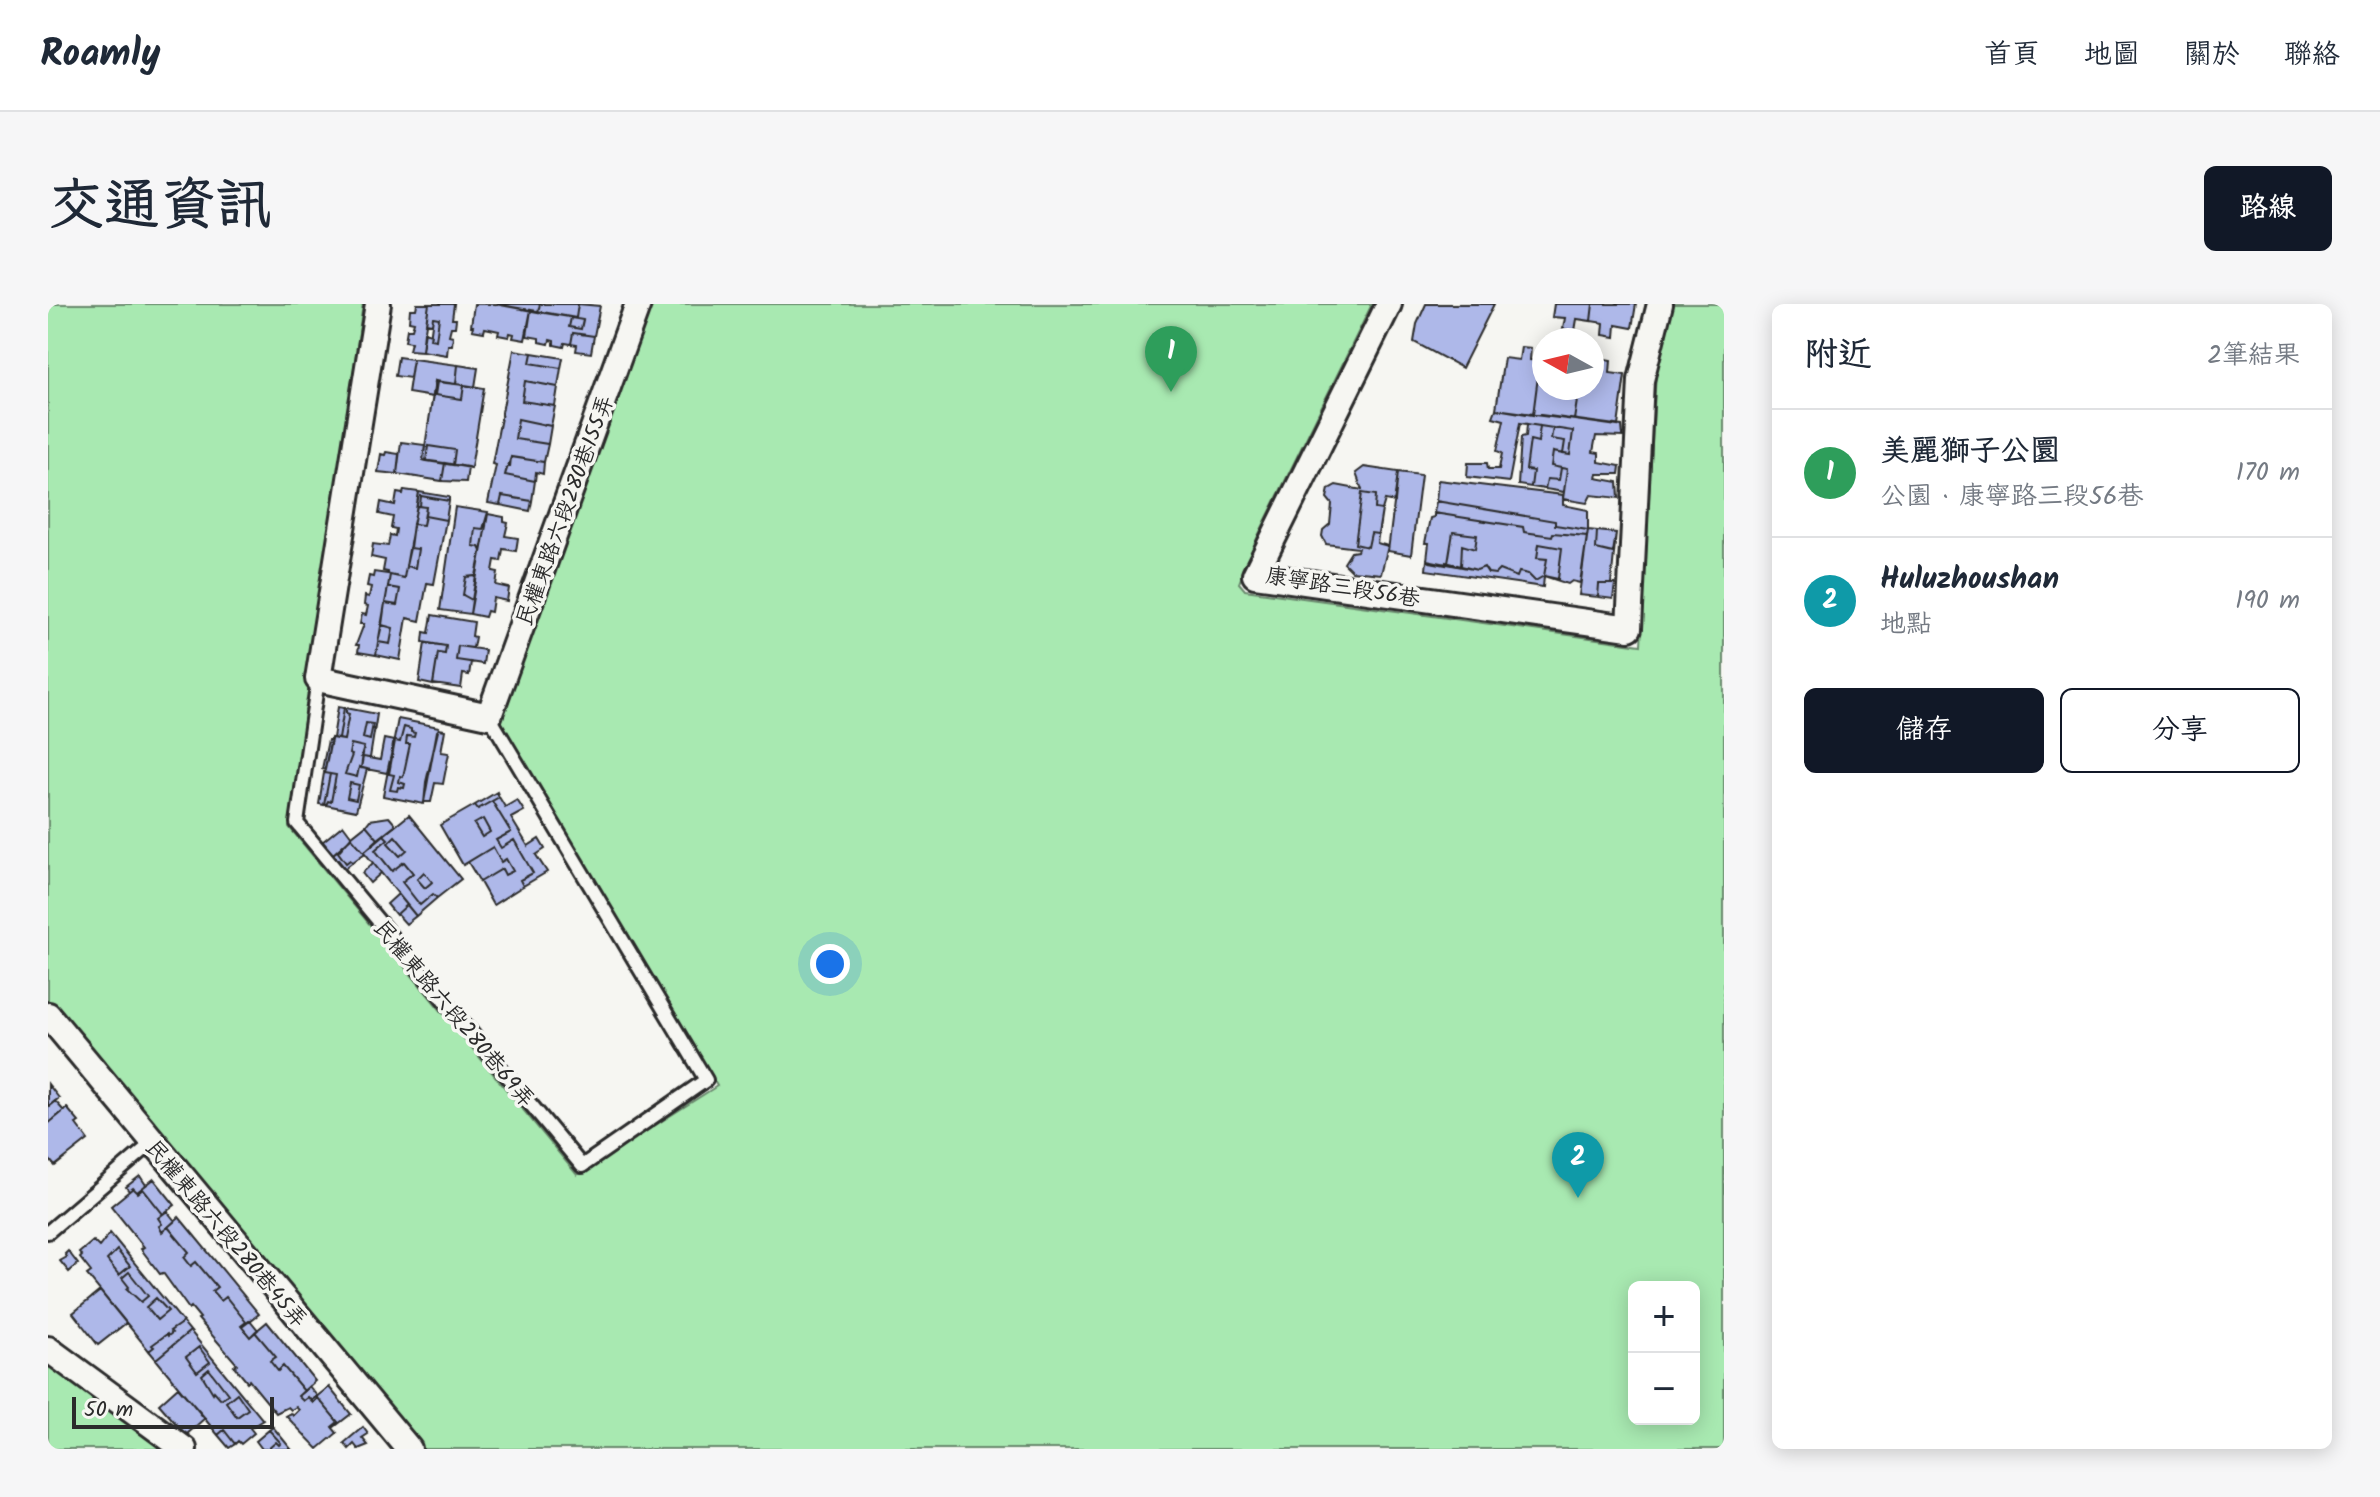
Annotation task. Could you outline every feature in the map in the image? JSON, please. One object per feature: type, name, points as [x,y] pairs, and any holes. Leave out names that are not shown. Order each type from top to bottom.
[{"type":"street","name":"民權東路六段280巷69弄","points":[[318,679],[378,304]]},
{"type":"street","name":"民權東路六段280巷155弄","points":[[489,716],[638,304]]},
{"type":"street","name":"康寧路三段56巷","points":[[1389,304],[1255,575],[1629,628],[1641,380],[1660,304]]},
{"type":"street","points":[[318,679],[489,716]]},
{"type":"street","name":"民權東路六段280巷45弄","points":[[48,1015],[409,1449]]},
{"type":"street","points":[[48,1349],[184,1449]]},
{"type":"lane","name":"民權東路六段280巷69弄","points":[[318,679],[297,823],[582,1166],[706,1080],[489,716]]},
{"type":"lane","points":[[48,1232],[152,1143]]},
{"type":"green space","points":[[48,304],[363,304],[289,827],[577,1175],[717,1086],[499,722],[649,304],[1372,304],[1258,536],[1239,583],[1245,590],[1641,645],[1656,372],[1672,304],[1724,304],[1724,1449],[421,1449],[48,1003]]},
{"type":"green space","points":[[48,1359],[167,1449],[48,1449]]},
{"type":"building","points":[[417,304],[429,304],[422,351],[409,350],[411,342],[405,341],[407,329],[412,329],[414,322],[409,321],[410,309],[416,309]]},
{"type":"building","points":[[429,304],[454,304],[452,319],[456,319],[455,327],[451,327],[449,335],[453,336],[452,345],[448,345],[447,355],[422,351],[424,332],[431,334],[430,339],[436,340],[439,318],[433,317],[432,324],[426,323]]},
{"type":"building","points":[[474,304],[531,310],[525,340],[513,338],[514,334],[510,333],[509,337],[498,335],[499,331],[485,328],[484,332],[472,330]]},
{"type":"building","points":[[495,304],[540,304],[538,312]]},
{"type":"building","points":[[540,304],[578,304],[576,318],[538,312]]},
{"type":"building","points":[[578,304],[600,306],[594,336],[573,333],[571,344],[565,343],[564,347],[554,345],[554,341],[550,340],[549,344],[527,336],[531,310],[576,318]]},
{"type":"building","points":[[1426,304],[1494,304],[1462,368],[1414,342],[1417,324]]},
{"type":"building","points":[[1554,304],[1593,304],[1591,321],[1577,319],[1576,328],[1563,328],[1565,318],[1552,317]]},
{"type":"building","points":[[1593,304],[1636,304],[1632,328],[1616,325],[1615,337],[1604,335],[1604,323],[1591,321]]},
{"type":"building","points":[[433,317],[439,318],[436,340],[430,339]]},
{"type":"building","points":[[571,318],[583,320],[581,329],[569,327]]},
{"type":"building","points":[[573,333],[594,336],[591,353],[576,351],[577,345],[571,344]]},
{"type":"building","points":[[1521,347],[1531,348],[1533,415],[1496,409],[1504,358],[1519,360]]},
{"type":"building","points":[[514,350],[532,353],[530,363],[561,368],[558,387],[525,381],[522,401],[555,406],[551,426],[518,419],[515,439],[548,444],[544,462],[511,457],[510,467],[507,467],[505,475],[535,481],[532,501],[502,496],[500,505],[488,503],[496,465],[492,464]]},
{"type":"building","points":[[532,353],[563,358],[561,368],[530,363]]},
{"type":"building","points":[[398,357],[413,359],[410,378],[395,376]]},
{"type":"building","points":[[413,359],[458,365],[456,384],[435,381],[433,397],[408,393]]},
{"type":"building","points":[[1604,359],[1611,360],[1610,373],[1625,375],[1618,426],[1574,420],[1577,400],[1604,400]]},
{"type":"building","points":[[458,365],[478,368],[475,387],[456,384]]},
{"type":"building","points":[[435,381],[435,395],[462,399],[464,385],[484,388],[471,468],[453,465],[455,450],[428,446],[426,461],[423,460]]},
{"type":"building","points":[[525,381],[558,387],[555,406],[522,401]]},
{"type":"building","points":[[437,382],[464,385],[462,399],[435,395]]},
{"type":"building","points":[[1535,400],[1577,400],[1574,420],[1533,415]]},
{"type":"building","points":[[1496,409],[1622,426],[1623,437],[1596,436],[1593,452],[1599,453],[1599,462],[1620,466],[1619,474],[1597,474],[1596,478],[1618,482],[1619,498],[1591,495],[1587,503],[1563,499],[1567,469],[1551,466],[1553,452],[1570,455],[1573,431],[1520,423],[1509,482],[1467,477],[1468,463],[1487,463],[1488,469],[1499,469],[1502,453],[1497,451],[1504,420],[1493,417]]},
{"type":"building","points":[[518,419],[551,426],[548,444],[515,439]]},
{"type":"building","points":[[1527,424],[1553,428],[1551,439],[1565,441],[1563,454],[1553,452],[1551,466],[1561,468],[1559,480],[1547,479],[1545,489],[1518,485],[1521,437],[1526,436]]},
{"type":"building","points":[[1540,426],[1553,428],[1551,439],[1565,441],[1563,454],[1553,452],[1551,466],[1561,468],[1559,480],[1547,479],[1545,489],[1531,487],[1533,471],[1526,470],[1530,440],[1538,442]]},
{"type":"building","points":[[1553,428],[1573,431],[1570,455],[1563,454],[1565,441],[1551,439]]},
{"type":"building","points":[[401,442],[425,445],[423,460],[445,463],[442,481],[397,474]]},
{"type":"building","points":[[428,446],[455,450],[453,465],[426,461]]},
{"type":"building","points":[[386,452],[399,454],[397,474],[378,472],[381,454],[385,455]]},
{"type":"building","points":[[511,457],[544,462],[543,474],[536,472],[535,481],[505,475]]},
{"type":"building","points":[[445,463],[468,467],[466,482],[442,481]]},
{"type":"building","points":[[1364,467],[1398,472],[1395,502],[1385,500],[1382,510],[1377,543],[1388,546],[1381,574],[1352,571],[1344,563],[1358,548],[1326,544],[1322,536],[1323,530],[1330,524],[1332,504],[1327,498],[1329,489],[1336,485],[1362,490],[1356,473]]},
{"type":"building","points":[[1561,468],[1567,469],[1564,492],[1545,489],[1547,479],[1559,480]]},
{"type":"building","points":[[1398,472],[1421,475],[1411,555],[1388,551]]},
{"type":"building","points":[[1438,480],[1563,495],[1563,505],[1588,510],[1588,530],[1555,525],[1555,521],[1436,501]]},
{"type":"building","points":[[404,490],[419,492],[404,578],[390,575],[376,655],[358,652],[359,645],[356,645],[364,624],[360,624],[362,614],[366,615],[368,606],[364,605],[365,596],[369,597],[371,587],[367,586],[369,576],[373,577],[374,572],[388,574],[383,571],[385,560],[371,557],[373,544],[388,546],[390,535],[395,536],[396,529],[391,528],[393,517],[379,514],[381,502],[395,505],[397,493],[403,494]]},
{"type":"building","points":[[419,492],[449,497],[449,501],[421,496],[420,506],[417,506]]},
{"type":"building","points":[[1362,493],[1376,495],[1375,509],[1382,510],[1378,534],[1371,533],[1368,547],[1355,544]]},
{"type":"building","points":[[421,496],[449,501],[446,520],[425,516],[426,507],[420,506]]},
{"type":"building","points":[[502,496],[532,501],[530,511],[500,505]]},
{"type":"building","points":[[1436,501],[1555,521],[1555,525],[1588,530],[1587,536],[1524,532],[1523,527],[1434,513]]},
{"type":"building","points":[[417,506],[426,507],[423,525],[413,524]]},
{"type":"building","points":[[455,507],[488,512],[483,529],[475,528],[473,546],[481,551],[476,576],[466,577],[463,595],[472,600],[470,614],[440,610]]},
{"type":"building","points":[[1434,513],[1523,527],[1524,532],[1587,536],[1580,583],[1572,581],[1568,584],[1544,576],[1535,581],[1528,574],[1519,572],[1517,577],[1499,570],[1495,574],[1488,573],[1484,567],[1477,570],[1446,562],[1446,565],[1430,562],[1427,560],[1429,543],[1425,543]]},
{"type":"building","points":[[488,514],[504,517],[504,522],[508,523],[505,536],[518,538],[516,551],[503,549],[501,561],[495,560],[493,571],[498,572],[496,585],[509,588],[507,601],[493,598],[491,612],[487,611],[485,617],[470,614]]},
{"type":"building","points":[[425,516],[446,520],[434,584],[427,583],[420,621],[407,618],[400,660],[376,655],[378,642],[390,644],[393,628],[382,625],[385,603],[397,605],[400,589],[388,587],[390,575],[404,578],[406,566],[415,568],[418,549],[410,548],[413,524],[423,525]]},
{"type":"building","points":[[484,526],[481,551],[473,546],[475,528],[483,529]]},
{"type":"building","points":[[1588,530],[1616,533],[1611,584],[1599,584],[1598,597],[1579,595]]},
{"type":"building","points":[[1597,531],[1616,533],[1613,553],[1596,549]]},
{"type":"building","points":[[1453,532],[1477,535],[1475,549],[1462,545],[1461,566],[1448,563]]},
{"type":"building","points":[[1539,544],[1562,548],[1558,579],[1544,576],[1547,559],[1537,558]]},
{"type":"building","points":[[410,548],[418,549],[415,568],[406,566]]},
{"type":"building","points":[[1427,560],[1477,570],[1484,567],[1488,573],[1495,574],[1499,570],[1517,577],[1519,572],[1528,574],[1535,581],[1544,576],[1543,587],[1426,570]]},
{"type":"building","points":[[476,576],[472,600],[463,595],[466,577]]},
{"type":"building","points":[[1599,584],[1615,584],[1613,599],[1598,597]]},
{"type":"building","points":[[388,587],[400,589],[397,605],[385,603]]},
{"type":"building","points":[[432,615],[474,622],[473,648],[458,646],[456,660],[471,662],[469,675],[463,674],[461,688],[433,684],[438,653],[445,654],[446,646],[423,642],[424,632],[429,633]]},
{"type":"building","points":[[382,625],[393,628],[390,644],[378,642]]},
{"type":"building","points":[[425,643],[446,646],[445,654],[438,653],[433,685],[419,682]]},
{"type":"building","points":[[458,646],[485,650],[483,664],[456,660]]},
{"type":"building","points":[[338,707],[344,708],[339,739],[333,738]]},
{"type":"building","points":[[344,708],[349,714],[344,740],[339,739]]},
{"type":"building","points":[[346,708],[377,714],[370,758],[361,757],[364,747],[351,744],[349,754],[352,755],[345,774],[357,777],[359,767],[367,769],[356,811],[326,805],[328,801],[331,802],[336,775],[324,773],[331,738],[344,740],[349,714]]},
{"type":"building","points":[[398,719],[439,727],[424,804],[383,796]]},
{"type":"building","points":[[366,723],[373,724],[370,740],[363,738]]},
{"type":"building","points":[[404,727],[415,733],[414,737],[407,736],[406,744],[410,744],[403,777],[400,776],[399,782],[405,784],[397,791],[390,790],[394,775],[389,774],[395,741],[400,742]]},
{"type":"building","points":[[445,730],[441,752],[449,753],[443,784],[435,783],[431,802],[424,802],[437,731]]},
{"type":"building","points":[[384,739],[394,741],[387,773],[361,768],[363,757],[380,760]]},
{"type":"building","points":[[328,740],[331,740],[325,770],[322,769]]},
{"type":"building","points":[[351,744],[364,747],[357,777],[345,774],[352,755],[349,754]]},
{"type":"building","points":[[324,773],[330,774],[324,805],[319,804]]},
{"type":"building","points":[[330,774],[336,775],[331,802],[324,805]]},
{"type":"building","points":[[350,783],[359,785],[356,800],[347,798]]},
{"type":"building","points":[[497,792],[499,797],[478,809],[475,805]]},
{"type":"building","points":[[499,797],[505,807],[517,800],[524,811],[511,818],[528,846],[539,839],[545,849],[536,855],[547,872],[523,886],[520,880],[533,873],[514,840],[501,848],[496,840],[511,832],[492,801]]},
{"type":"building","points":[[492,801],[511,832],[496,840],[501,848],[514,840],[533,873],[520,880],[523,886],[493,905],[480,882],[502,869],[505,875],[513,871],[506,859],[501,862],[493,847],[463,865],[440,825],[475,805],[478,809]]},
{"type":"building","points":[[409,815],[461,879],[437,898],[433,894],[420,905],[402,882],[413,873],[404,862],[392,871],[375,850],[388,839],[384,835]]},
{"type":"building","points":[[389,817],[396,825],[378,839],[366,825],[370,820]]},
{"type":"building","points":[[483,819],[490,832],[482,837],[474,824]]},
{"type":"building","points":[[343,825],[352,837],[333,854],[322,842]]},
{"type":"building","points":[[366,825],[378,839],[364,852],[351,837]]},
{"type":"building","points":[[384,835],[388,839],[375,850],[392,871],[404,862],[413,873],[402,882],[420,905],[433,894],[437,898],[416,916],[364,852]]},
{"type":"building","points":[[395,836],[407,850],[400,856],[388,843]]},
{"type":"building","points":[[351,837],[365,853],[346,863],[338,852]]},
{"type":"building","points":[[493,847],[501,862],[506,859],[513,871],[505,875],[502,869],[480,882],[468,862]]},
{"type":"building","points":[[341,848],[338,852],[346,863],[350,860],[353,862],[344,869],[333,854]]},
{"type":"building","points":[[373,863],[381,873],[370,883],[362,873]]},
{"type":"building","points":[[424,872],[432,882],[425,888],[417,879]]},
{"type":"building","points":[[398,894],[407,905],[396,915],[387,904]]},
{"type":"building","points":[[407,905],[416,916],[406,924],[397,914]]},
{"type":"building","points":[[48,1084],[59,1098],[48,1107]]},
{"type":"building","points":[[55,1101],[64,1111],[48,1124],[48,1107]]},
{"type":"building","points":[[67,1108],[88,1140],[55,1166],[48,1158],[48,1124]]},
{"type":"building","points":[[140,1176],[146,1185],[137,1192],[133,1188],[129,1191],[126,1187]]},
{"type":"building","points":[[154,1179],[175,1205],[163,1214],[143,1189],[137,1192]]},
{"type":"building","points":[[133,1188],[138,1193],[143,1189],[163,1214],[158,1218],[162,1232],[168,1227],[189,1252],[184,1257],[191,1266],[196,1262],[217,1287],[212,1291],[221,1301],[226,1297],[246,1322],[241,1326],[250,1337],[255,1332],[276,1357],[270,1361],[278,1371],[283,1366],[304,1391],[298,1396],[303,1401],[308,1397],[313,1403],[318,1398],[338,1422],[332,1427],[337,1433],[318,1449],[286,1416],[291,1413],[293,1416],[299,1410],[288,1407],[276,1413],[249,1380],[247,1382],[234,1366],[237,1364],[141,1249],[144,1247],[111,1206]]},
{"type":"building","points":[[167,1211],[175,1221],[162,1232],[158,1218]]},
{"type":"building","points":[[179,1217],[259,1314],[242,1327],[246,1322],[226,1297],[221,1301],[212,1291],[217,1287],[196,1262],[191,1266],[184,1257],[189,1252],[168,1227]]},
{"type":"building","points":[[110,1233],[263,1420],[250,1428],[254,1433],[241,1444],[238,1441],[235,1444],[224,1430],[218,1435],[87,1275],[91,1272],[79,1253],[93,1241],[99,1247]]},
{"type":"building","points":[[117,1250],[130,1266],[119,1275],[107,1260]]},
{"type":"building","points":[[68,1251],[78,1264],[69,1272],[60,1261],[67,1257],[65,1254]]},
{"type":"building","points":[[129,1272],[148,1296],[141,1302],[127,1289],[129,1287],[122,1278]]},
{"type":"building","points":[[100,1291],[126,1323],[98,1345],[73,1313]]},
{"type":"building","points":[[156,1298],[168,1311],[157,1320],[146,1307]]},
{"type":"building","points":[[250,1320],[258,1330],[250,1337],[242,1327]]},
{"type":"building","points":[[183,1322],[190,1331],[156,1359],[149,1351],[154,1347],[152,1345]]},
{"type":"building","points":[[267,1322],[315,1381],[304,1391],[283,1366],[278,1371],[270,1361],[276,1357],[255,1332]]},
{"type":"building","points":[[199,1347],[210,1362],[197,1372],[186,1357]]},
{"type":"building","points":[[209,1369],[228,1394],[221,1399],[213,1393],[202,1375]]},
{"type":"building","points":[[309,1386],[317,1396],[311,1401],[308,1397],[303,1401],[298,1396]]},
{"type":"building","points":[[178,1387],[205,1418],[186,1435],[159,1404]]},
{"type":"building","points":[[329,1387],[351,1414],[333,1428],[338,1422],[318,1398],[313,1403],[311,1401]]},
{"type":"building","points":[[237,1393],[248,1409],[237,1417],[226,1402]]},
{"type":"building","points":[[273,1427],[291,1449],[268,1449],[276,1442],[281,1443],[269,1430]]},
{"type":"building","points":[[363,1427],[368,1434],[362,1438],[368,1445],[358,1449],[354,1444],[349,1449],[344,1443]]},
{"type":"building","points":[[224,1430],[235,1444],[229,1448],[218,1435]]},
{"type":"building","points":[[269,1430],[281,1443],[276,1442],[268,1449],[262,1449],[256,1441]]},
{"type":"place","name":"美麗獅子公圜","points":[[1171,392]]},
{"type":"place","name":"Huluzhoushan","points":[[1578,1198]]}]
